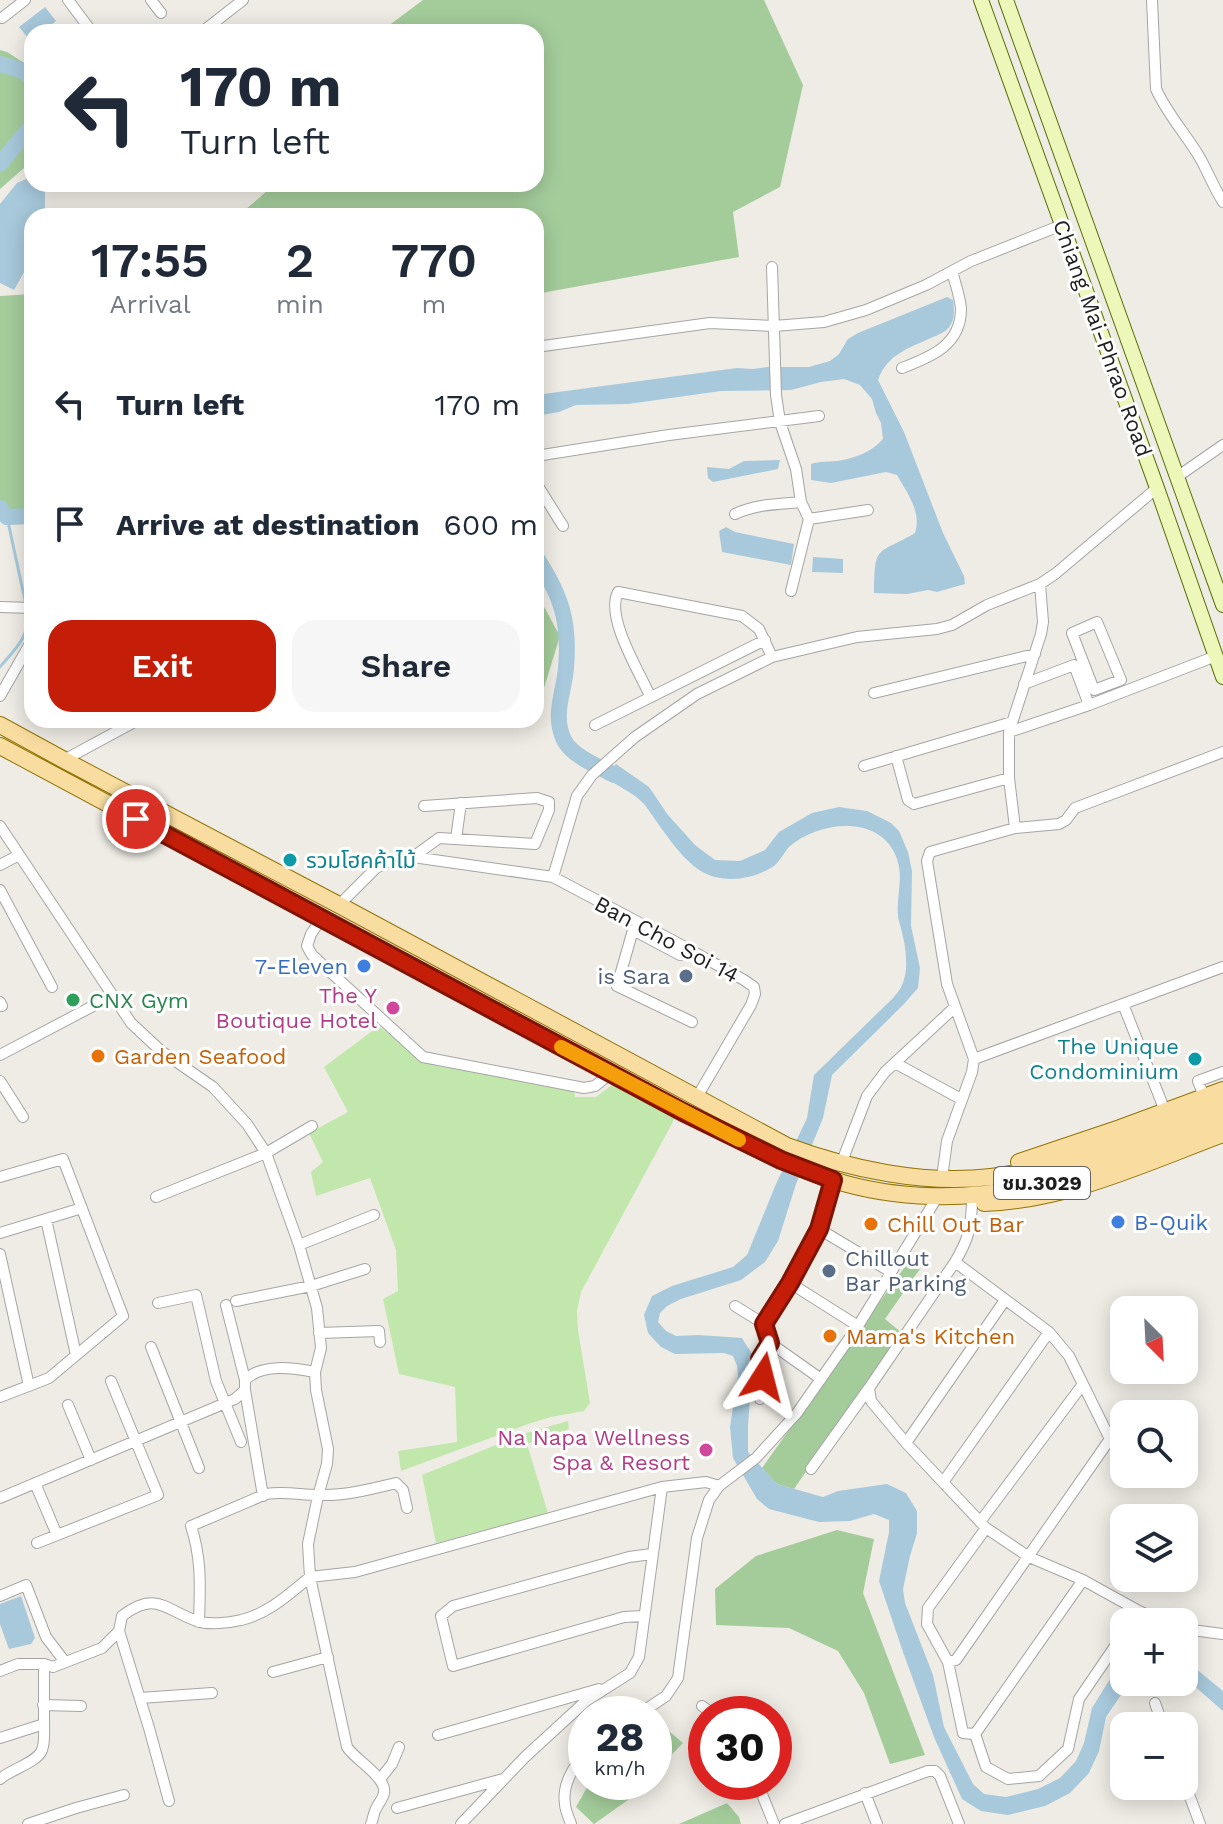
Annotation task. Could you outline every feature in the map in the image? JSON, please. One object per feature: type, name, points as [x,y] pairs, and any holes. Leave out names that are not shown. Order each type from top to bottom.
[{"type":"main road","name":"Chiang Mai-Phrao Road","points":[[981,0],[1223,677]]},
{"type":"main road","name":"Chiang Mai-Phrao Road","points":[[1006,0],[1223,605]]},
{"type":"main road","points":[[1157,488],[1177,477]]},
{"type":"main road","name":"ชม.3029","points":[[0,725],[697,1097],[784,1153]]},
{"type":"main road","name":"ชม.3029","points":[[0,746],[683,1112],[811,1163],[833,1180],[883,1192],[938,1196],[1010,1190],[1056,1180],[1223,1118]]},
{"type":"main road","points":[[947,1178],[1044,1155],[1223,1090]]},
{"type":"main road","name":"ชม.3029","points":[[811,1163],[947,1178],[989,1177],[1048,1166],[1103,1149],[1223,1104]]},
{"type":"main road","points":[[938,1196],[972,1203],[1027,1199],[1074,1189],[1223,1134]]},
{"type":"street","points":[[2,18],[25,0]]},
{"type":"street","points":[[68,0],[86,24]]},
{"type":"street","points":[[151,0],[161,13]]},
{"type":"street","points":[[212,24],[243,0]]},
{"type":"street","points":[[1152,0],[1156,89],[1200,158],[1223,202]]},
{"type":"street","points":[[544,346],[710,323],[774,326],[824,322],[866,310],[926,285],[971,261],[1062,225]]},
{"type":"street","points":[[772,267],[776,395],[780,422],[796,469],[801,502],[809,519],[791,591]]},
{"type":"street","points":[[902,368],[945,347],[953,336],[961,306],[952,271]]},
{"type":"street","points":[[544,455],[819,416]]},
{"type":"street","points":[[1177,477],[1223,445]]},
{"type":"street","points":[[553,877],[577,796],[592,775],[635,737],[697,694],[772,657],[857,637],[952,625],[1055,574],[1157,488]]},
{"type":"street","points":[[544,496],[563,526]]},
{"type":"street","points":[[735,514],[747,508],[801,502]]},
{"type":"street","points":[[809,519],[868,510]]},
{"type":"street","points":[[1015,828],[1009,778],[1010,727],[1041,634],[1040,584]]},
{"type":"street","points":[[650,696],[620,630],[614,600],[618,592],[742,616],[759,629],[772,657]]},
{"type":"street","points":[[0,607],[24,607]]},
{"type":"street","points":[[1121,680],[1094,690],[1072,633],[1097,622],[1121,680],[1125,691]]},
{"type":"street","points":[[595,725],[765,640]]},
{"type":"street","points":[[0,696],[24,654]]},
{"type":"street","points":[[874,693],[1035,654]]},
{"type":"street","points":[[864,766],[1089,705],[1216,656]]},
{"type":"street","points":[[1024,684],[1074,665],[1089,705]]},
{"type":"street","points":[[64,760],[123,728]]},
{"type":"street","points":[[947,1178],[947,1141],[974,1059],[944,970],[927,861],[930,852],[1015,828],[1059,824],[1075,808],[1223,752]]},
{"type":"street","points":[[896,756],[908,800],[914,804],[1009,778]]},
{"type":"street","points":[[339,905],[376,868],[413,857],[439,838],[535,844],[549,810],[549,802],[537,798],[424,806]]},
{"type":"street","points":[[456,839],[461,803]]},
{"type":"street","points":[[0,826],[131,1023],[161,1051],[213,1087],[247,1124],[266,1153],[299,1245],[317,1308],[321,1348],[315,1372],[316,1390],[328,1449],[308,1544],[310,1577],[347,1747],[383,1784],[384,1793],[371,1824]]},
{"type":"street","points":[[0,865],[19,855]]},
{"type":"street","name":"Ban Cho Soi 14","points":[[413,857],[553,877],[754,987],[751,1005],[697,1097]]},
{"type":"street","points":[[0,890],[52,987]]},
{"type":"street","points":[[321,919],[307,946],[312,955],[423,1057],[584,1088],[595,1086],[611,1073]]},
{"type":"street","points":[[685,947],[680,955],[633,930],[617,986],[692,1022]]},
{"type":"street","points":[[974,1059],[1223,967]]},
{"type":"street","points":[[0,1055],[112,996]]},
{"type":"street","points":[[1123,1004],[1165,1111]]},
{"type":"street","points":[[841,1164],[867,1096],[885,1072],[955,1007]]},
{"type":"street","points":[[895,1063],[961,1099]]},
{"type":"street","points":[[1204,1097],[1198,1081],[1223,1072]]},
{"type":"street","points":[[0,1081],[23,1117]]},
{"type":"street","points":[[156,1197],[266,1153],[312,1126]]},
{"type":"street","points":[[0,1177],[63,1159],[123,1316],[49,1378],[0,1397]]},
{"type":"street","points":[[764,1324],[819,1229],[833,1180]]},
{"type":"street","points":[[666,1696],[678,1678],[697,1538],[709,1500],[722,1483],[756,1458],[797,1413],[858,1326],[938,1196]]},
{"type":"street","points":[[811,1469],[955,1262],[967,1241],[972,1203]]},
{"type":"street","points":[[0,1233],[82,1208]]},
{"type":"street","points":[[299,1245],[374,1215]]},
{"type":"street","points":[[46,1219],[76,1355]]},
{"type":"street","points":[[819,1229],[891,1272]]},
{"type":"street","points":[[0,1254],[29,1386]]},
{"type":"street","points":[[948,1662],[956,1660],[1110,1439],[1069,1356],[1049,1332],[955,1262]]},
{"type":"street","points":[[263,1496],[231,1303],[311,1286],[365,1269]]},
{"type":"street","points":[[790,1283],[858,1326]]},
{"type":"street","points":[[158,1303],[196,1295],[216,1381],[241,1442]]},
{"type":"street","points":[[906,1443],[1005,1300]]},
{"type":"street","points":[[735,1306],[764,1324],[770,1343],[821,1379]]},
{"type":"street","points":[[319,1333],[379,1331],[380,1342]]},
{"type":"street","points":[[944,1481],[1049,1332]]},
{"type":"street","points":[[760,1399],[763,1377],[760,1359],[770,1343]]},
{"type":"street","points":[[151,1347],[199,1468]]},
{"type":"street","points":[[0,1498],[235,1399],[252,1373],[274,1369],[315,1372]]},
{"type":"street","points":[[37,1543],[158,1495],[111,1381]]},
{"type":"street","points":[[975,1734],[963,1733],[948,1662],[927,1624],[928,1608],[1083,1384]]},
{"type":"street","points":[[869,1388],[871,1401],[983,1525],[1029,1557],[1083,1580],[1134,1608]]},
{"type":"street","points":[[68,1405],[91,1460]]},
{"type":"street","points":[[35,1483],[57,1535]]},
{"type":"street","points":[[199,1622],[200,1562],[191,1526],[277,1492],[318,1496],[357,1493],[396,1483],[403,1490],[407,1508]]},
{"type":"street","points":[[169,1801],[119,1631],[122,1616],[134,1607],[155,1602],[199,1622],[240,1620],[272,1607],[310,1577],[355,1572],[662,1487],[722,1483]]},
{"type":"street","points":[[461,1824],[525,1757],[586,1701],[630,1673],[639,1657],[662,1487]]},
{"type":"street","points":[[643,1616],[624,1617],[453,1666],[441,1616],[453,1606],[629,1557],[652,1554]]},
{"type":"street","points":[[975,1734],[1083,1580]]},
{"type":"street","points":[[0,1596],[26,1585],[46,1637],[65,1662]]},
{"type":"street","points":[[0,1671],[18,1664],[53,1667],[102,1648],[119,1631]]},
{"type":"street","points":[[1198,1631],[1223,1634]]},
{"type":"street","points":[[975,1734],[986,1767],[1008,1779],[1039,1776],[1068,1749],[1079,1699],[1110,1654]]},
{"type":"street","points":[[273,1672],[328,1657]]},
{"type":"street","points":[[0,1779],[40,1754],[44,1747],[44,1664]]},
{"type":"street","points":[[438,1735],[612,1685]]},
{"type":"street","points":[[140,1698],[212,1693]]},
{"type":"street","points":[[1155,1703],[1158,1712]]},
{"type":"street","points":[[43,1705],[81,1706]]},
{"type":"street","points":[[0,1738],[44,1724]]},
{"type":"street","points":[[380,1779],[392,1764],[399,1747]]},
{"type":"street","points":[[785,1824],[918,1774],[935,1771],[940,1776],[959,1824]]},
{"type":"street","points":[[397,1808],[504,1779]]},
{"type":"street","points":[[568,1781],[565,1804],[571,1824]]},
{"type":"street","points":[[865,1793],[877,1824]]},
{"type":"street","points":[[28,1824],[124,1795]]},
{"type":"street","points":[[764,1800],[774,1824]]},
{"type":"street","points":[[1191,1800],[1200,1824]]},
{"type":"green space","points":[[423,0],[764,0],[803,85],[780,187],[733,212],[739,257],[544,293],[544,208],[247,208],[266,192],[544,192],[544,24],[391,24]]},
{"type":"green space","points":[[0,50],[24,63],[24,168],[0,189]]},
{"type":"green space","points":[[24,294],[24,522],[0,519],[0,296]]},
{"type":"green space","points":[[544,607],[560,636],[544,688]]},
{"type":"green space","points":[[379,1026],[421,1060],[437,1066],[574,1090],[575,1097],[596,1097],[613,1084],[675,1118],[581,1292],[577,1311],[578,1330],[590,1403],[584,1411],[528,1424],[401,1471],[398,1451],[457,1442],[455,1387],[399,1374],[383,1299],[398,1291],[396,1250],[370,1178],[316,1196],[311,1172],[323,1162],[309,1133],[348,1112],[324,1067]]},
{"type":"green space","points":[[911,1258],[922,1266],[885,1319],[902,1333],[794,1489],[777,1484],[762,1468]]},
{"type":"green space","points":[[568,1421],[569,1429],[527,1444],[548,1513],[436,1543],[422,1475],[523,1434]]},
{"type":"green space","points":[[837,1530],[874,1539],[863,1593],[925,1755],[890,1764],[864,1693],[838,1651],[789,1628],[716,1625],[715,1589],[756,1556]]},
{"type":"green space","points":[[672,1734],[683,1743],[672,1754]]},
{"type":"green space","points":[[580,1800],[628,1800],[594,1824],[576,1807]]},
{"type":"green space","points":[[727,1803],[741,1824],[679,1824]]},
{"type":"water","points":[[45,7],[56,21],[52,24],[24,24],[24,33],[19,27]]},
{"type":"water","points":[[24,180],[24,192],[45,192],[45,208],[24,208],[24,272],[14,290],[0,283],[0,204],[17,183]]},
{"type":"water","points":[[947,297],[953,300],[953,319],[949,327],[899,353],[887,364],[878,380],[904,432],[965,584],[937,592],[874,593],[875,566],[880,553],[915,533],[917,518],[909,496],[897,475],[886,472],[831,483],[811,480],[811,464],[856,457],[883,439],[872,399],[860,385],[844,379],[791,390],[721,391],[628,404],[576,405],[544,415],[544,394],[737,368],[809,367],[830,361],[839,354],[848,339]]},
{"type":"water","points":[[780,460],[778,469],[713,482],[708,478],[707,467],[729,469],[744,461]]},
{"type":"water","points":[[726,527],[735,532],[794,544],[791,565],[722,552],[719,531]]},
{"type":"water","points":[[813,557],[843,559],[843,573],[812,572]]},
{"type":"water","points":[[616,764],[649,787],[668,815],[695,845],[715,860],[740,861],[765,850],[779,832],[812,813],[839,807],[867,811],[891,823],[899,831],[908,852],[912,871],[911,926],[920,968],[918,988],[832,1075],[823,1118],[796,1184],[778,1241],[765,1262],[741,1280],[667,1306],[660,1313],[658,1322],[676,1336],[742,1338],[752,1354],[748,1452],[777,1484],[823,1497],[838,1491],[887,1484],[906,1493],[917,1511],[917,1533],[903,1589],[905,1603],[933,1675],[944,1727],[973,1784],[984,1794],[1006,1797],[1038,1789],[1060,1778],[1076,1761],[1084,1743],[1092,1708],[1110,1679],[1110,1696],[1120,1696],[1106,1717],[1099,1751],[1089,1773],[1070,1793],[1045,1806],[1008,1815],[981,1811],[962,1799],[934,1737],[879,1581],[889,1520],[874,1514],[850,1521],[819,1522],[769,1509],[757,1499],[733,1458],[730,1427],[738,1376],[733,1356],[724,1353],[675,1354],[661,1347],[648,1333],[644,1315],[652,1296],[672,1286],[733,1267],[747,1255],[807,1118],[814,1075],[901,987],[906,963],[898,917],[900,876],[897,859],[889,844],[878,834],[864,828],[832,827],[802,838],[789,847],[774,866],[760,873],[738,879],[715,877],[704,873],[684,857],[640,800],[604,777]]},
{"type":"water","points":[[21,1596],[35,1638],[31,1644],[9,1649],[0,1624],[0,1604]]},
{"type":"water","points":[[1198,1670],[1223,1691],[1223,1711],[1198,1689]]},
{"type":"waterway","points":[[0,64],[24,72]]},
{"type":"waterway","points":[[0,164],[24,135]]},
{"type":"waterway","points":[[0,508],[7,517],[24,516]]},
{"type":"waterway","points":[[7,517],[24,596]]},
{"type":"waterway","points":[[544,570],[558,596],[567,636],[559,713],[564,740],[573,751],[614,775]]},
{"type":"waterway","points":[[0,667],[24,635]]},
{"type":"slow traffic","points":[[561,1047],[739,1140]]},
{"type":"place","name":"รวมโฮคค้าไม้","points":[[290,860]]},
{"type":"place","name":"7-Eleven","points":[[364,966]]},
{"type":"place","name":"is Sara","points":[[686,976]]},
{"type":"place","name":"CNX Gym","points":[[73,1000]]},
{"type":"place","name":"The Y Boutique Hotel","points":[[393,1008]]},
{"type":"place","name":"Garden Seafood","points":[[98,1056]]},
{"type":"place","name":"The Unique Condominium","points":[[1195,1059]]},
{"type":"place","name":"B-Quik","points":[[1118,1222]]},
{"type":"place","name":"Chill Out Bar","points":[[871,1224]]},
{"type":"place","name":"Chillout Bar Parking","points":[[829,1271]]},
{"type":"place","name":"Mama's Kitchen","points":[[830,1336]]},
{"type":"place","name":"Na Napa Wellness Spa & Resort","points":[[706,1450]]},
{"type":"route","points":[[136,819],[683,1112],[781,1160],[833,1180],[819,1229],[764,1324],[770,1343],[760,1359],[763,1377]]}]
